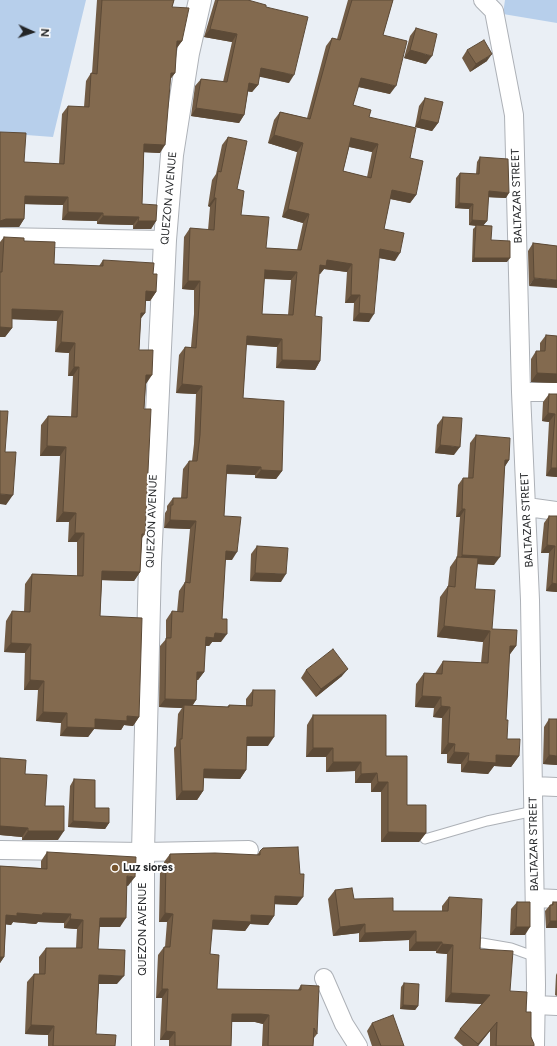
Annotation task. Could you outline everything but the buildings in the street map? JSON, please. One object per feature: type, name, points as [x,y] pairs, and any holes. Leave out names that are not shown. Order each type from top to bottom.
[{"type":"street","name":"QUEZON AVENUE","points":[[142,1046],[143,852],[150,563],[165,240],[172,155],[188,53],[200,0]]},
{"type":"street","name":"BALTAZAR STREET","points":[[483,0],[494,11],[514,115],[520,392],[527,507],[530,600],[536,957],[535,1046]]},
{"type":"street","points":[[0,237],[165,240]]},
{"type":"street","points":[[520,392],[557,392]]},
{"type":"street","points":[[527,507],[557,511]]},
{"type":"street","points":[[533,786],[557,787]]},
{"type":"street","points":[[0,850],[143,852],[249,850]]},
{"type":"street","points":[[535,898],[557,899]]},
{"type":"street","points":[[324,978],[344,1024],[358,1046]]},
{"type":"street","points":[[535,1005],[557,1006]]},
{"type":"lane","points":[[425,839],[487,821],[534,811]]},
{"type":"lane","points":[[482,943],[510,948],[536,957]]},
{"type":"shaded area","points":[[0,0],[86,0],[53,137],[0,133]]},
{"type":"shaded area","points":[[505,0],[557,0],[557,23],[503,14]]},
{"type":"place","name":"Luz siores","points":[[115,868]]}]
